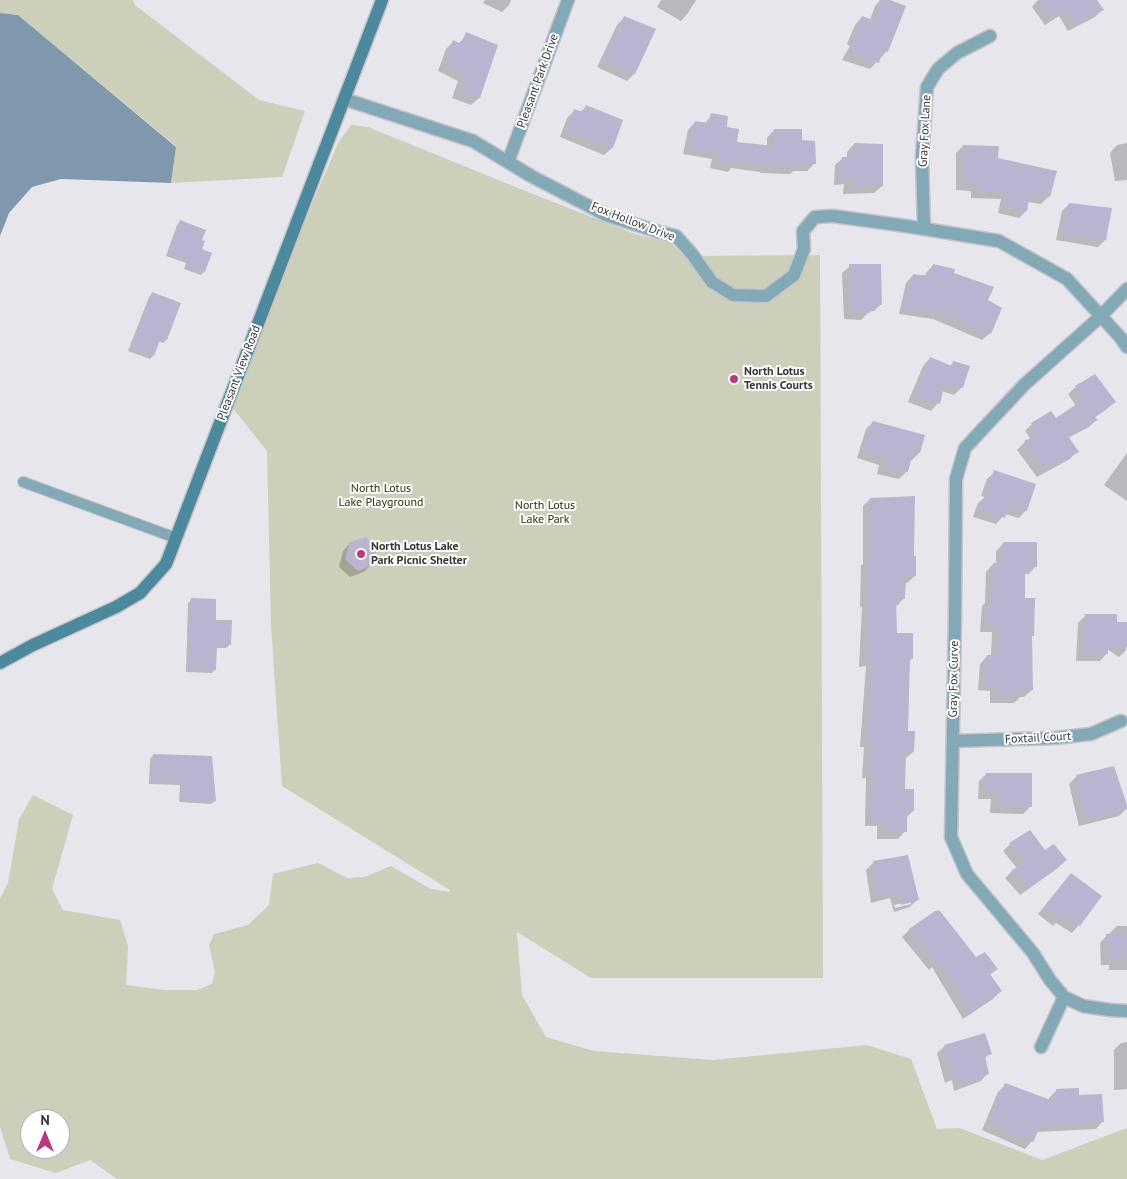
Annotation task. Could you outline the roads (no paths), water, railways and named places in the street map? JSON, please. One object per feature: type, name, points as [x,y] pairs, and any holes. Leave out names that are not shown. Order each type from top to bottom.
[{"type":"street","name":"Pleasant View Road","points":[[0,662],[116,607],[140,593],[166,564],[382,0]]},
{"type":"street","name":"Pleasant Park Drive","points":[[508,162],[568,0]]},
{"type":"street","name":"Gray Fox Lane","points":[[924,229],[922,157],[927,87],[938,68],[957,53],[990,36]]},
{"type":"street","name":"Fox Hollow Drive","points":[[344,99],[473,141],[531,176],[606,215],[676,236],[692,254],[712,282],[733,295],[766,296],[794,275],[804,249],[803,230],[815,217],[832,216],[999,241],[1067,279],[1127,347]]},
{"type":"street","name":"Gray Fox Curve","points":[[1127,289],[1101,316],[1024,385],[965,448],[956,479],[951,837],[967,874],[1033,952],[1050,980],[1064,997],[1083,1006],[1127,1011]]},
{"type":"street","name":"Foxtail Court","points":[[953,741],[1055,738],[1091,734],[1121,721]]},
{"type":"street","points":[[1041,1047],[1064,997]]},
{"type":"lane","points":[[23,482],[176,538]]},
{"type":"water","points":[[0,13],[18,15],[176,147],[171,183],[61,179],[32,187],[9,213],[0,236]]},
{"type":"place","name":"North Lotus Tennis Courts","points":[[734,379]]},
{"type":"place","name":"North Lotus Lake Park Picnic Shelter","points":[[361,554]]},
{"type":"park label","name":"North Lotus Lake Playground","points":[[381,496]]},
{"type":"park label","name":"North Lotus Lake Park","points":[[545,513]]}]
